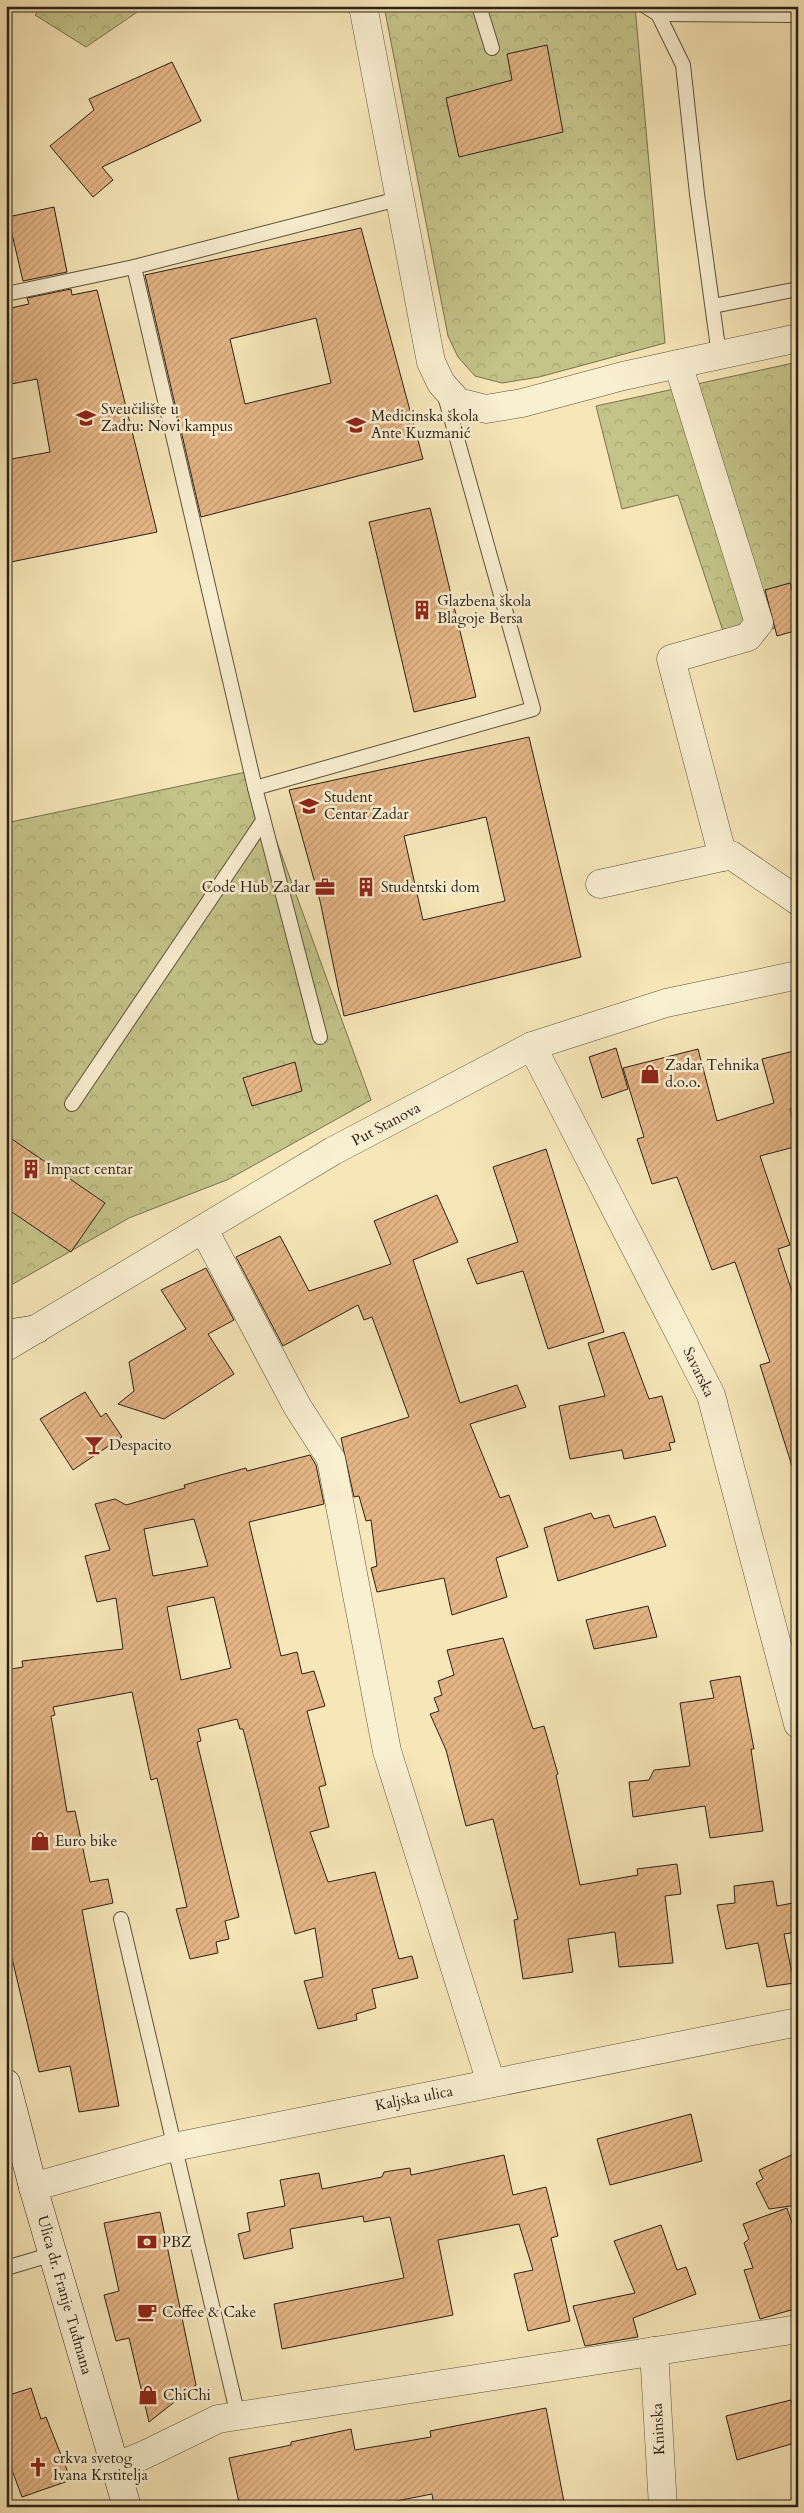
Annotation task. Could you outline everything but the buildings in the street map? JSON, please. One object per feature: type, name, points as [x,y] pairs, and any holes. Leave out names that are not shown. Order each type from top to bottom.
[{"type":"street","points":[[363,6],[398,199],[431,362],[441,383],[458,402],[486,409],[522,403],[623,376],[798,338]]},
{"type":"street","points":[[678,364],[759,623],[748,636],[672,659],[722,857]]},
{"type":"street","points":[[600,884],[731,855],[798,900]]},
{"type":"street","name":"Put Stanova","points":[[6,1347],[333,1151],[532,1046],[666,1003],[798,975]]},
{"type":"street","name":"Savarska","points":[[532,1046],[711,1395],[798,1724]]},
{"type":"street","points":[[204,1230],[297,1406],[331,1459],[387,1751],[491,2083]]},
{"type":"street","points":[[6,1334],[37,1329]]},
{"type":"street","name":"Kaljska ulica","points":[[33,2187],[174,2147],[798,2022]]},
{"type":"street","name":"Ulica dr. Franje Tuđmana","points":[[6,2083],[33,2187],[127,2507]]},
{"type":"street","points":[[116,2466],[142,2456],[218,2419],[798,2330]]},
{"type":"street","name":"Kninska","points":[[654,2351],[663,2507]]},
{"type":"lane","points":[[479,6],[492,48]]},
{"type":"lane","points":[[645,6],[658,14],[798,15]]},
{"type":"lane","points":[[658,14],[683,65],[697,194],[720,355]]},
{"type":"lane","points":[[6,294],[134,267],[398,199]]},
{"type":"lane","points":[[134,267],[255,788],[320,1037]]},
{"type":"lane","points":[[713,306],[798,289]]},
{"type":"lane","points":[[255,788],[534,709],[441,383]]},
{"type":"lane","points":[[72,1104],[263,821]]},
{"type":"lane","points":[[121,1919],[238,2416]]},
{"type":"lane","points":[[6,2268],[53,2254]]},
{"type":"green space","points":[[42,6],[146,6],[86,47],[35,15]]},
{"type":"green space","points":[[384,6],[635,6],[665,343],[539,377],[502,383],[475,376],[458,357],[448,336]]},
{"type":"green space","points":[[798,362],[798,619],[728,646],[678,495],[622,509],[596,406]]},
{"type":"green space","points":[[251,771],[371,1100],[229,1179],[129,1218],[6,1288],[6,823]]},
{"type":"place","name":"Sveučilište u Zadru: Novi kampus","points":[[86,418]]},
{"type":"place","name":"Medicinska škola Ante Kuzmanić","points":[[356,425]]},
{"type":"place","name":"Glazbena škola Blagoje Bersa","points":[[422,610]]},
{"type":"place","name":"Student Centar Zadar","points":[[309,806]]},
{"type":"place","name":"Code Hub Zadar","points":[[325,887]]},
{"type":"place","name":"Studentski dom","points":[[366,887]]},
{"type":"place","name":"Zadar Tehnika d.o.o.","points":[[650,1074]]},
{"type":"place","name":"Impact centar","points":[[31,1169]]},
{"type":"place","name":"Despacito","points":[[94,1445]]},
{"type":"place","name":"Euro bike","points":[[40,1841]]},
{"type":"place","name":"PBZ","points":[[147,2242]]},
{"type":"place","name":"Coffee & Cake","points":[[147,2312]]},
{"type":"place","name":"ChiChi","points":[[148,2395]]},
{"type":"place","name":"crkva svetog Ivana Krstitelja","points":[[38,2467]]}]
